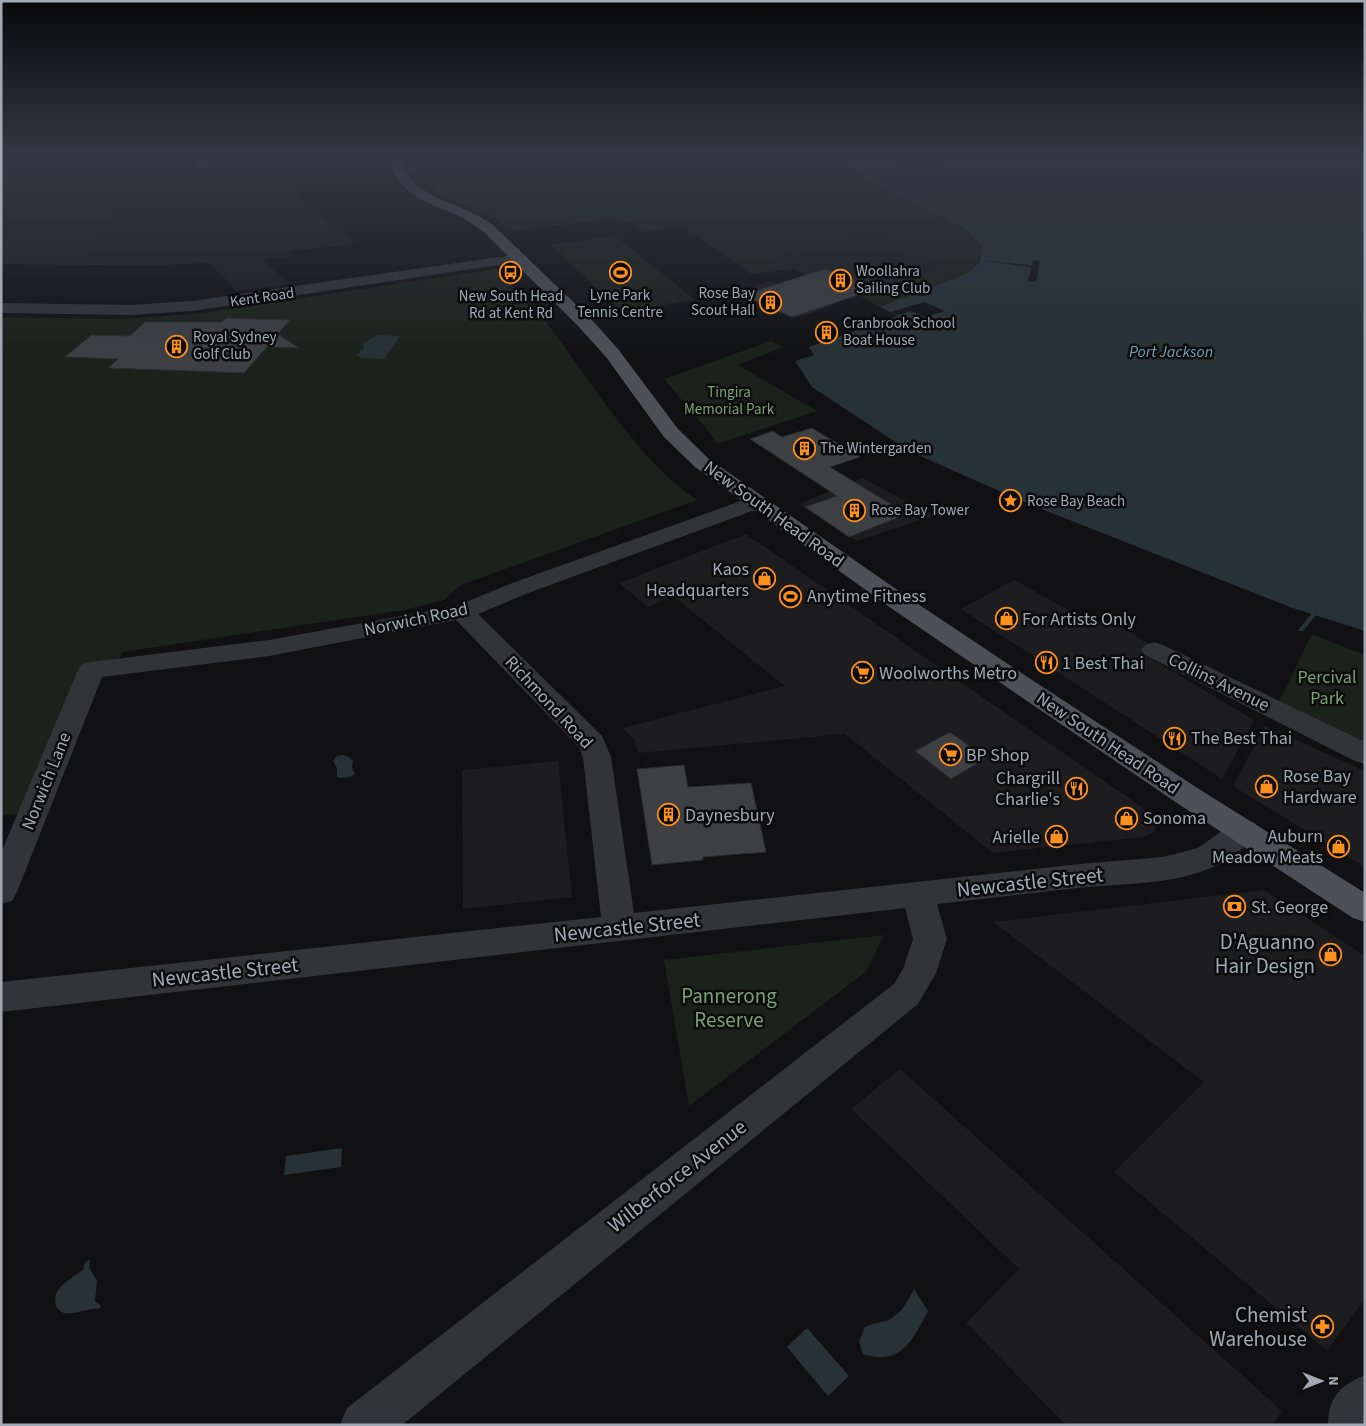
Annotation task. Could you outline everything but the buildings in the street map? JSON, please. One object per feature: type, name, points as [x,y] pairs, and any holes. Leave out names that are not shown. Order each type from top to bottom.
[{"type":"main road","name":"New South Head Road","points":[[482,224],[499,237],[600,338],[671,433],[715,473],[1017,682],[1191,798],[1365,909]]},
{"type":"street","name":"Kent Road","points":[[1,308],[130,310],[206,305],[520,258]]},
{"type":"street","name":"Norwich Road","points":[[91,670],[270,648],[462,612],[523,587],[755,502]]},
{"type":"street","name":"Richmond Road","points":[[462,612],[592,743],[597,756],[619,928]]},
{"type":"street","name":"Collins Avenue","points":[[1154,650],[1365,754]]},
{"type":"street","name":"Norwich Lane","points":[[1,892],[91,670]]},
{"type":"street","name":"Newcastle Street","points":[[2,998],[918,894],[1166,868],[1209,856],[1244,832]]},
{"type":"street","name":"Wilberforce Avenue","points":[[364,1425],[906,994],[919,973],[930,938],[918,894]]},
{"type":"street","points":[[1352,1425],[1352,1414],[1356,1405],[1365,1398]]},
{"type":"shaded area","points":[[1,224],[330,224],[356,243],[288,252],[291,256],[263,260],[290,284],[237,291],[209,263],[138,266],[1,264]]},
{"type":"shaded area","points":[[878,235],[936,268],[857,296],[799,272],[772,252]]},
{"type":"shaded area","points":[[772,281],[833,306],[793,319],[733,293]]},
{"type":"shaded area","name":"Rose Bay Tower","points":[[862,478],[934,516],[857,541],[799,504]]},
{"type":"shaded area","points":[[746,534],[1149,812],[1158,822],[1155,832],[1144,837],[993,853],[845,734],[638,753],[635,740],[622,728],[785,686],[673,596],[648,607],[619,583]]},
{"type":"shaded area","points":[[1014,580],[1097,626],[1108,619],[1156,648],[1145,655],[1254,720],[1222,779],[961,609]]},
{"type":"shaded area","points":[[1265,726],[1365,771],[1365,867],[1233,786]]},
{"type":"shaded area","points":[[558,761],[572,897],[463,909],[462,770]]},
{"type":"shaded area","points":[[1264,890],[1365,956],[1365,1299],[1327,1351],[1114,1172],[1204,1082],[993,922]]},
{"type":"shaded area","points":[[900,1069],[1282,1411],[1272,1425],[1066,1425],[966,1323],[1019,1269],[851,1109]]},
{"type":"green space","points":[[1,224],[109,224],[87,254],[1,257]]},
{"type":"green space","points":[[500,224],[574,224],[518,231],[508,230]]},
{"type":"green space","points":[[632,224],[955,224],[971,234],[981,245],[980,260],[969,273],[880,307],[859,295],[935,268],[878,235],[773,252],[797,269],[751,274],[683,226],[643,232]]},
{"type":"green space","name":"Lyne Park Tennis Centre","points":[[615,236],[695,300],[622,312],[550,245]]},
{"type":"green space","name":"Royal Sydney Golf Club","points":[[496,269],[545,321],[615,417],[654,464],[697,500],[461,585],[444,600],[404,610],[122,652],[118,665],[86,665],[28,813],[1,815],[1,317],[121,319],[195,314]]},
{"type":"green space","name":"Tingira Memorial Park","points":[[771,341],[784,347],[738,365],[817,411],[717,444],[710,433],[664,379]]},
{"type":"green space","name":"Percival Park","points":[[1312,634],[1365,655],[1365,745],[1277,706]]},
{"type":"green space","name":"Pannerong Reserve","points":[[884,935],[867,971],[689,1106],[664,960]]},
{"type":"water","name":"Port Jackson","points":[[955,224],[1365,224],[1365,631],[1290,607],[1029,504],[909,451],[812,387],[795,361],[814,355],[809,347],[898,316],[880,307],[968,273],[980,262],[982,247],[971,234]]},
{"type":"water","points":[[377,335],[400,336],[384,359],[360,358],[356,356],[360,353],[360,350],[364,349],[363,343]]},
{"type":"water","points":[[343,755],[353,761],[352,767],[355,774],[339,778],[337,777],[337,768],[333,761],[337,756]]},
{"type":"water","points":[[342,1148],[341,1167],[284,1175],[286,1156]]},
{"type":"water","points":[[90,1259],[89,1267],[97,1281],[95,1301],[101,1306],[99,1309],[63,1313],[58,1309],[55,1299],[59,1289],[83,1270],[85,1263]]},
{"type":"water","points":[[914,1289],[928,1311],[911,1340],[904,1348],[887,1357],[863,1354],[859,1342],[865,1327],[888,1320],[897,1315]]},
{"type":"water","points":[[807,1328],[849,1376],[828,1396],[787,1347]]},
{"type":"pier","points":[[980,260],[1030,265],[1032,265],[1033,260],[1040,261],[1036,282],[1028,281],[1031,268],[1029,267]]},
{"type":"pier","points":[[924,302],[945,311],[925,317],[911,311],[898,315],[891,312]]},
{"type":"waterway","points":[[1301,630],[1319,608]]},
{"type":"place","name":"Lyne Park Tennis Centre","points":[[620,272]]},
{"type":"place","name":"New South Head Rd at Kent Rd","points":[[511,273]]},
{"type":"place","name":"Woollahra Sailing Club","points":[[840,280]]},
{"type":"place","name":"Rose Bay Scout Hall","points":[[771,302]]},
{"type":"place","name":"Cranbrook School Boat House","points":[[827,332]]},
{"type":"place","name":"Royal Sydney Golf Club","points":[[177,346]]},
{"type":"place","name":"The Wintergarden","points":[[804,448]]},
{"type":"place","name":"Rose Bay Beach","points":[[1011,501]]},
{"type":"place","name":"Rose Bay Tower","points":[[855,510]]},
{"type":"place","name":"Kaos Headquarters","points":[[765,579]]},
{"type":"place","name":"Anytime Fitness","points":[[791,596]]},
{"type":"place","name":"For Artists Only","points":[[1006,619]]},
{"type":"place","name":"1 Best Thai","points":[[1046,663]]},
{"type":"place","name":"Woolworths Metro","points":[[863,673]]},
{"type":"place","name":"The Best Thai","points":[[1175,738]]},
{"type":"place","name":"BP Shop","points":[[950,755]]},
{"type":"place","name":"Rose Bay Hardware","points":[[1267,786]]},
{"type":"place","name":"Chargrill Charlie's","points":[[1076,788]]},
{"type":"place","name":"Daynesbury","points":[[669,815]]},
{"type":"place","name":"Sonoma","points":[[1127,818]]},
{"type":"place","name":"Arielle","points":[[1056,837]]},
{"type":"place","name":"Auburn Meadow Meats","points":[[1339,846]]},
{"type":"place","name":"St. George","points":[[1235,907]]},
{"type":"place","name":"D'Aguanno Hair Design","points":[[1331,954]]},
{"type":"place","name":"Chemist Warehouse","points":[[1323,1327]]}]
